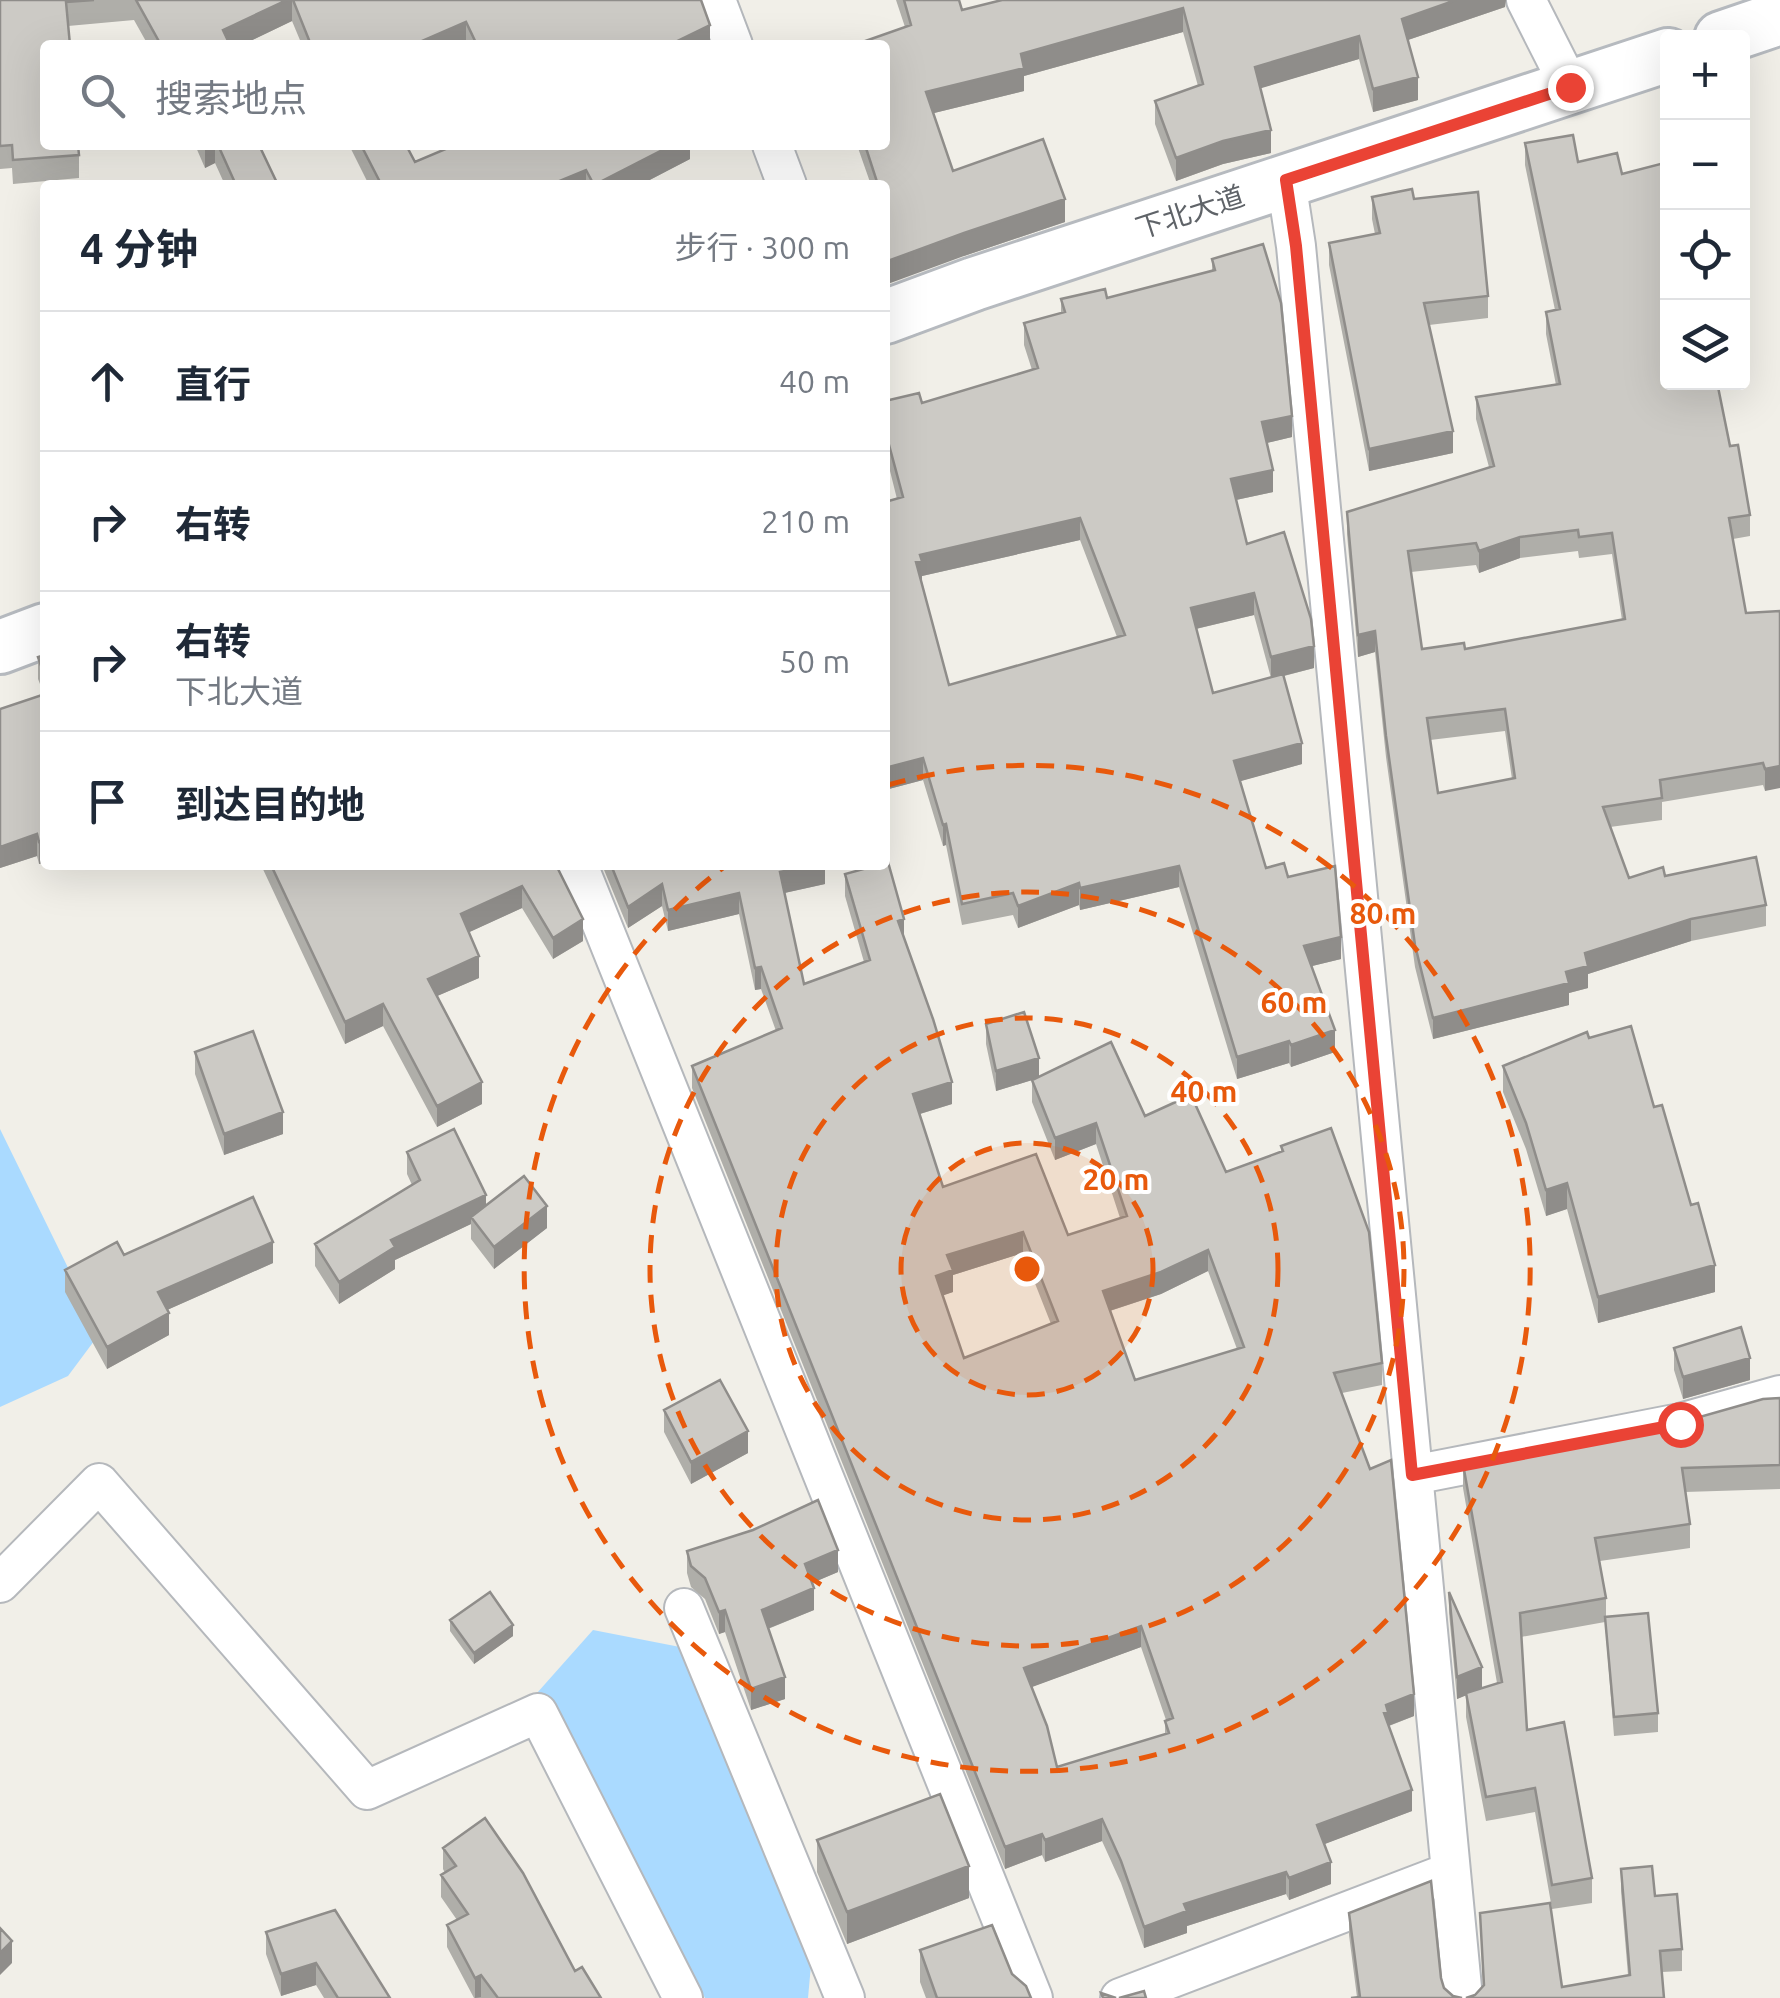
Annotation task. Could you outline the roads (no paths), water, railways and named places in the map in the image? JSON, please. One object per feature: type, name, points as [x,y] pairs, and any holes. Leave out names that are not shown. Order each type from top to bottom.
[{"type":"street","points":[[716,0],[732,40]]},
{"type":"street","points":[[1526,0],[1570,87]]},
{"type":"street","points":[[1745,30],[1780,18]]},
{"type":"street","name":"下北大道","points":[[890,315],[1660,58]]},
{"type":"street","points":[[774,150],[785,180]]},
{"type":"street","points":[[1286,180],[1296,246],[1462,1998]]},
{"type":"street","points":[[0,646],[40,632]]},
{"type":"street","points":[[580,870],[1033,1998]]},
{"type":"street","points":[[1412,1475],[1680,1424],[1780,1395]]},
{"type":"street","points":[[0,1583],[99,1483],[367,1790],[538,1713],[684,1998]]},
{"type":"street","points":[[684,1608],[845,1998]]},
{"type":"street","points":[[1120,1998],[1450,1872]]},
{"type":"water","points":[[0,1129],[100,1333],[68,1376],[0,1407]]},
{"type":"water","points":[[593,1630],[680,1647],[811,1965],[808,1998],[705,1998],[537,1693]]}]
